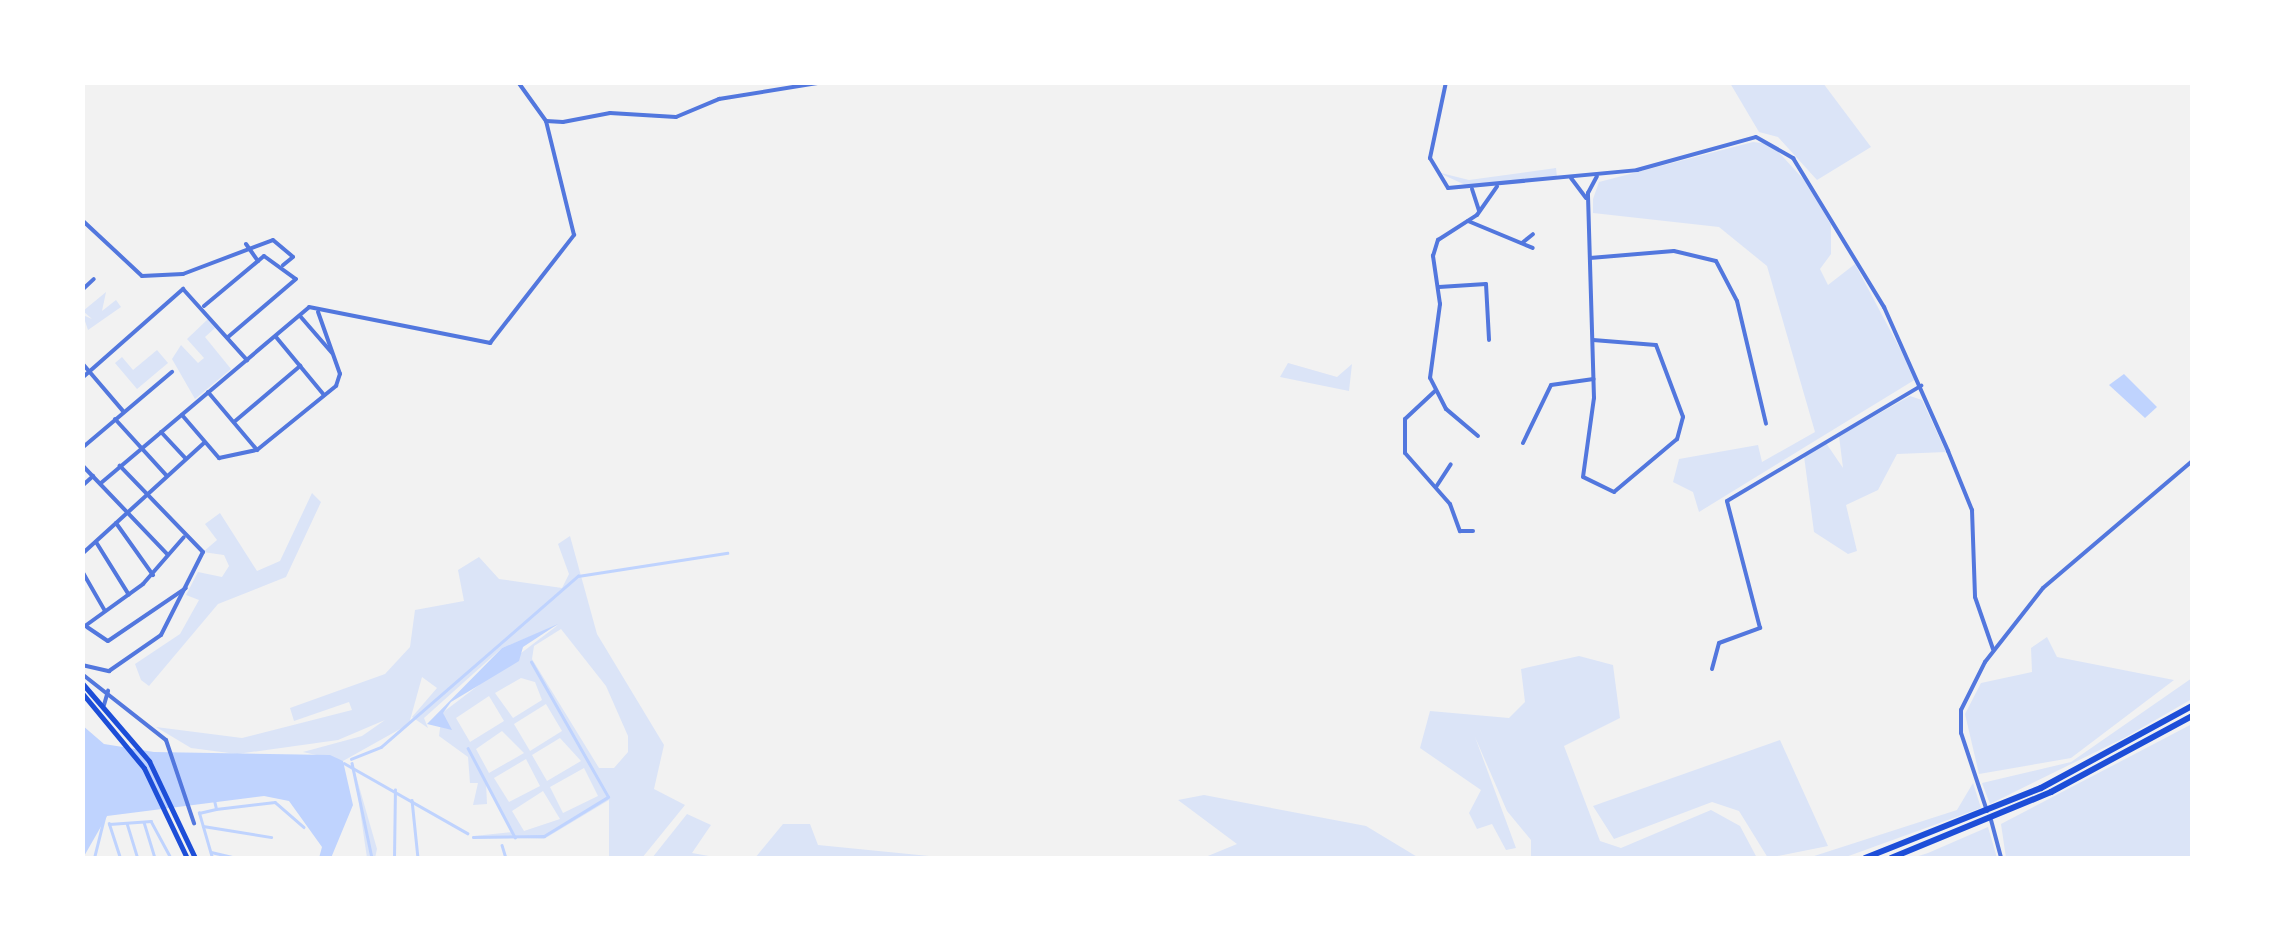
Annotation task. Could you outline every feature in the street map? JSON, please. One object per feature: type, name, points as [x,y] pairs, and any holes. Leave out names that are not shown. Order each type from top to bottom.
[{"type":"highway","points":[[1866,858],[2041,788],[2192,706]]},
{"type":"highway","points":[[1891,858],[2051,792],[2192,716]]},
{"type":"main road","points":[[82,683],[140,747],[176,810],[195,858]]},
{"type":"main road","points":[[82,693],[131,749],[167,810],[187,858]]},
{"type":"street","points":[[101,483],[309,306],[318,312],[389,318],[490,343],[574,234],[546,121],[518,82]]},
{"type":"street","points":[[546,121],[610,113],[661,119],[735,95],[824,82]]},
{"type":"street","points":[[1446,82],[1432,168],[1448,188],[1597,176],[1756,137],[1774,141],[1807,177],[1922,386],[1972,510],[1975,597],[1992,649]]},
{"type":"street","points":[[1593,340],[1656,345],[1683,418],[1677,439],[1614,492],[1582,477],[1594,379],[1587,206],[1597,176]]},
{"type":"street","points":[[1571,178],[1587,206]]},
{"type":"street","points":[[1478,436],[1435,391],[1428,356],[1439,286],[1438,240],[1477,215],[1498,186]]},
{"type":"street","points":[[1472,189],[1477,215]]},
{"type":"street","points":[[82,220],[142,276],[183,274],[246,244],[279,242],[293,257],[284,265]]},
{"type":"street","points":[[1468,221],[1533,248]]},
{"type":"street","points":[[1522,243],[1533,234]]},
{"type":"street","points":[[246,244],[258,261]]},
{"type":"street","points":[[1590,258],[1674,251],[1716,261],[1737,301],[1766,424]]},
{"type":"street","points":[[203,307],[258,261],[273,254],[296,279],[228,337]]},
{"type":"street","points":[[82,290],[94,279]]},
{"type":"street","points":[[1439,286],[1486,284],[1489,340]]},
{"type":"street","points":[[82,378],[183,289],[203,307],[246,360]]},
{"type":"street","points":[[182,415],[205,442],[234,461],[257,450],[324,395],[340,374],[318,312]]},
{"type":"street","points":[[300,316],[332,353]]},
{"type":"street","points":[[276,337],[324,395]]},
{"type":"street","points":[[82,363],[122,412]]},
{"type":"street","points":[[234,422],[300,366]]},
{"type":"street","points":[[82,448],[172,372]]},
{"type":"street","points":[[1523,443],[1551,385],[1594,379]]},
{"type":"street","points":[[1712,669],[1719,643],[1760,628],[1728,501],[1922,386]]},
{"type":"street","points":[[1435,391],[1413,405],[1402,436],[1460,531],[1473,531]]},
{"type":"street","points":[[208,392],[257,450]]},
{"type":"street","points":[[115,419],[166,475]]},
{"type":"street","points":[[161,432],[185,458]]},
{"type":"street","points":[[82,554],[205,442]]},
{"type":"street","points":[[2001,858],[1999,838],[1977,784],[1961,710],[1992,649],[2044,588],[2192,462]]},
{"type":"street","points":[[1436,487],[1451,464]]},
{"type":"street","points":[[82,465],[169,555]]},
{"type":"street","points":[[82,665],[123,666],[161,635],[203,545],[184,537],[120,466]]},
{"type":"street","points":[[82,486],[93,476]]},
{"type":"street","points":[[116,523],[153,574]]},
{"type":"street","points":[[184,537],[130,595],[84,625],[108,641],[186,588]]},
{"type":"street","points":[[96,542],[130,595]]},
{"type":"street","points":[[82,572],[105,611]]},
{"type":"street","points":[[82,674],[166,740],[194,823]]},
{"type":"street","points":[[104,705],[108,691]]},
{"type":"shaded area","points":[[1730,83],[1823,83],[1871,147],[1817,180],[1778,137],[1759,132]]},
{"type":"shaded area","points":[[1753,142],[1771,144],[1807,183],[1831,225],[1831,254],[1820,269],[1828,285],[1855,264],[1916,379],[1699,512],[1693,492],[1673,482],[1679,459],[1758,445],[1762,462],[1815,432],[1767,266],[1719,227],[1593,213],[1593,199],[1599,182]]},
{"type":"shaded area","points":[[1556,168],[1557,177],[1472,188],[1437,172],[1469,180]]},
{"type":"shaded area","points":[[106,292],[102,311],[116,300],[121,307],[88,330],[83,315],[92,319],[83,311]]},
{"type":"shaded area","points":[[208,319],[215,328],[205,337],[231,369],[195,399],[172,359],[181,345],[198,363],[204,358],[187,339]]},
{"type":"shaded area","points":[[157,350],[168,363],[137,389],[115,363],[122,357],[133,370]]},
{"type":"shaded area","points":[[1288,363],[1337,377],[1352,364],[1349,391],[1280,377]]},
{"type":"shaded area","points":[[1910,396],[1922,400],[1946,452],[1897,454],[1878,490],[1846,505],[1857,551],[1848,554],[1814,532],[1804,456],[1826,443],[1843,468],[1839,436]]},
{"type":"shaded area","points":[[312,493],[321,502],[286,577],[218,604],[149,686],[141,680],[135,664],[180,634],[199,600],[186,595],[198,572],[222,577],[229,566],[224,555],[203,552],[217,540],[205,524],[220,513],[257,571],[280,561]]},
{"type":"shaded area","points":[[570,536],[597,634],[664,745],[654,789],[685,805],[642,858],[609,858],[609,800],[544,839],[474,836],[513,832],[486,782],[487,804],[473,805],[478,783],[470,783],[468,757],[439,736],[442,713],[558,625],[502,648],[424,718],[428,728],[412,717],[437,688],[422,677],[409,724],[343,761],[303,752],[362,736],[385,720],[338,740],[237,754],[191,748],[156,727],[242,738],[352,710],[349,702],[294,721],[290,708],[385,674],[410,647],[415,610],[464,601],[458,570],[479,557],[499,579],[562,588],[569,574],[558,544]],"holes":[[[561,629],[606,686],[628,736],[628,752],[614,768],[599,768],[532,659],[534,646]],[[521,678],[535,682],[542,700],[513,718],[495,693]],[[489,696],[504,721],[470,742],[456,718]],[[546,704],[562,731],[530,751],[514,724]],[[502,731],[524,753],[489,773],[476,749]],[[560,738],[581,761],[547,781],[532,755]],[[526,759],[540,786],[509,802],[494,778]],[[584,768],[598,796],[563,813],[550,787]],[[543,791],[560,819],[524,831],[512,811]]]},
{"type":"shaded area","points":[[2047,637],[2057,657],[2174,680],[2071,758],[1979,774],[1965,714],[1981,683],[2032,672],[2031,648]]},
{"type":"shaded area","points":[[1579,656],[1613,665],[1620,718],[1564,746],[1600,841],[1621,848],[1711,810],[1740,826],[1757,858],[1531,858],[1531,840],[1507,811],[1475,737],[1516,848],[1506,850],[1492,824],[1477,829],[1469,813],[1481,790],[1420,748],[1430,711],[1509,718],[1525,702],[1521,669]]},
{"type":"shaded area","points":[[2192,678],[2192,699],[2124,738],[1990,804],[1982,783],[2071,762]]},
{"type":"shaded area","points":[[2192,724],[2192,858],[2006,858],[2001,824]]},
{"type":"shaded area","points":[[1780,740],[1828,846],[1768,858],[1739,811],[1712,802],[1614,839],[1593,806]]},
{"type":"shaded area","points":[[354,769],[377,849],[375,858],[367,858]]},
{"type":"shaded area","points":[[1973,783],[1981,808],[1843,858],[1808,858],[1957,810]]},
{"type":"shaded area","points":[[1204,795],[1366,826],[1419,858],[1203,858],[1237,844],[1178,800]]},
{"type":"shaded area","points":[[687,814],[711,825],[692,853],[720,858],[652,858]]},
{"type":"shaded area","points":[[783,824],[810,824],[818,845],[949,858],[755,858]]},
{"type":"shaded area","points":[[1988,827],[1997,858],[1912,858],[1928,853]]},
{"type":"water","points":[[2124,374],[2157,407],[2145,418],[2109,385]]},
{"type":"water","points":[[558,624],[523,647],[519,661],[451,702],[443,713],[452,730],[427,724],[502,648]]},
{"type":"water","points":[[82,725],[104,744],[154,752],[330,755],[343,761],[353,805],[331,858],[319,858],[322,847],[289,801],[264,796],[107,816],[83,858]]},
{"type":"waterway","points":[[351,759],[381,747],[578,576],[727,553]]},
{"type":"waterway","points":[[473,837],[544,836],[608,797],[531,662]]},
{"type":"waterway","points":[[468,748],[515,837]]},
{"type":"waterway","points":[[344,763],[467,833]]},
{"type":"waterway","points":[[352,763],[372,858]]},
{"type":"waterway","points":[[394,858],[395,790]]},
{"type":"waterway","points":[[212,858],[199,813],[216,809],[214,800]]},
{"type":"waterway","points":[[412,800],[418,858]]},
{"type":"waterway","points":[[216,809],[275,802],[304,827]]},
{"type":"waterway","points":[[94,858],[105,814]]},
{"type":"waterway","points":[[120,858],[109,824],[151,821],[171,858]]},
{"type":"waterway","points":[[144,822],[155,858]]},
{"type":"waterway","points":[[127,823],[138,858]]},
{"type":"waterway","points":[[203,826],[271,837]]},
{"type":"waterway","points":[[502,845],[506,858]]},
{"type":"waterway","points":[[211,852],[238,858]]}]
